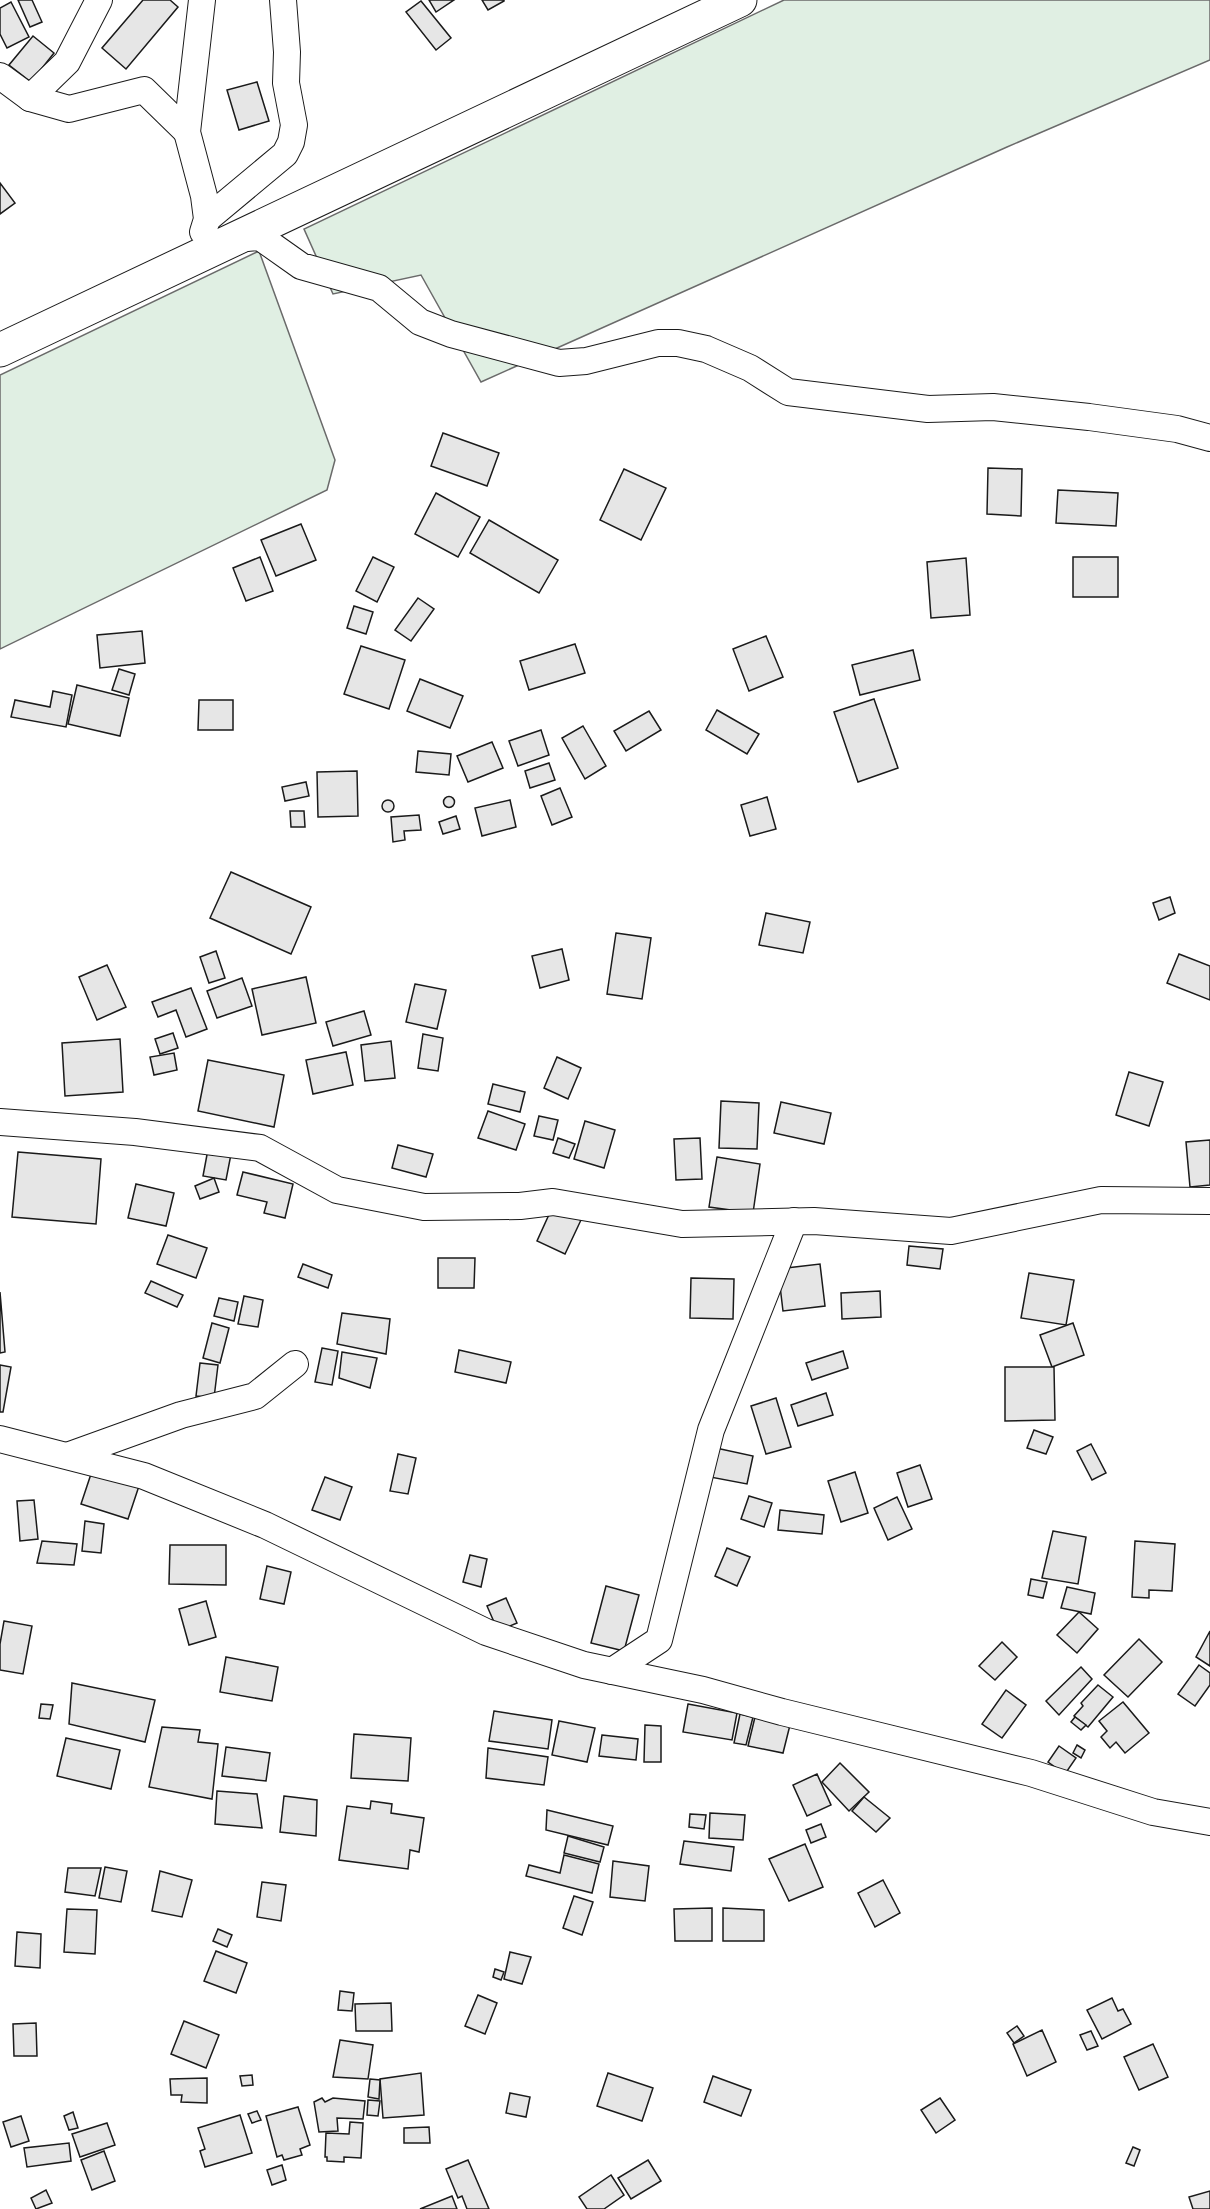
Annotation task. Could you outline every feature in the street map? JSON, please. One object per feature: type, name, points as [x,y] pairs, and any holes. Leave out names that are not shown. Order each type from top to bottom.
[{"type":"main road","points":[[0,350],[215,236],[740,0]]},
{"type":"street","points":[[30,99],[67,62],[99,0]]},
{"type":"street","points":[[202,0],[187,132],[215,236]]},
{"type":"street","points":[[215,236],[285,154],[291,142],[294,125],[286,83],[287,52],[283,0]]},
{"type":"street","points":[[0,76],[30,99],[69,109],[144,90],[187,132]]},
{"type":"street","points":[[215,236],[260,237],[301,266],[379,288],[420,322],[451,334],[559,363],[597,358],[658,343],[678,343],[706,350],[750,368],[788,392],[928,409],[993,407],[1089,417],[1177,429],[1210,438]]},
{"type":"street","points":[[0,1122],[135,1132],[260,1148],[338,1190],[424,1207],[520,1206],[553,1202],[682,1224],[794,1221],[951,1231],[1101,1200],[1210,1201]]},
{"type":"street","points":[[612,1671],[659,1640],[711,1430],[794,1221]]},
{"type":"street","points":[[70,1455],[181,1415],[255,1396],[295,1364]]},
{"type":"street","points":[[0,1439],[70,1455],[144,1476],[265,1525],[486,1632],[584,1665],[703,1690],[782,1712],[1031,1773],[1153,1812],[1210,1822]]},
{"type":"green space","points":[[784,0],[1210,0],[1210,60],[1007,147],[481,382],[421,275],[333,294],[304,229]]},
{"type":"green space","points":[[259,251],[335,460],[327,490],[0,649],[0,375]]},
{"type":"building","points":[[18,0],[32,0],[42,22],[30,27]]},
{"type":"building","points":[[143,0],[170,0],[178,7],[126,69],[102,48]]},
{"type":"building","points":[[429,0],[454,0],[436,12]]},
{"type":"building","points":[[482,0],[504,0],[504,1],[488,10]]},
{"type":"building","points":[[421,1],[451,38],[436,50],[406,12]]},
{"type":"building","points":[[11,2],[29,37],[7,48],[0,34],[0,8]]},
{"type":"building","points":[[33,36],[54,53],[31,82],[9,65]]},
{"type":"building","points":[[257,82],[269,121],[239,130],[227,90]]},
{"type":"building","points":[[0,183],[15,203],[0,214]]},
{"type":"building","points":[[443,433],[499,453],[487,486],[431,466]]},
{"type":"building","points":[[988,468],[1022,469],[1021,516],[987,514]]},
{"type":"building","points":[[624,469],[666,488],[641,540],[600,520]]},
{"type":"building","points":[[1058,490],[1118,493],[1116,526],[1056,523]]},
{"type":"building","points":[[436,493],[480,517],[458,557],[415,534]]},
{"type":"building","points":[[489,520],[558,560],[539,593],[470,553]]},
{"type":"building","points":[[301,524],[316,560],[276,576],[261,540]]},
{"type":"building","points":[[260,557],[273,591],[246,601],[233,568]]},
{"type":"building","points":[[373,557],[394,567],[377,602],[356,591]]},
{"type":"building","points":[[1073,557],[1118,557],[1118,597],[1073,597]]},
{"type":"building","points":[[966,558],[970,615],[931,618],[927,562]]},
{"type":"building","points":[[418,598],[434,609],[411,641],[395,630]]},
{"type":"building","points":[[354,606],[373,612],[366,634],[347,628]]},
{"type":"building","points":[[142,631],[145,663],[100,668],[97,635]]},
{"type":"building","points":[[766,636],[783,677],[749,691],[733,649]]},
{"type":"building","points":[[575,644],[585,673],[529,690],[520,661]]},
{"type":"building","points":[[361,646],[405,660],[389,709],[344,694]]},
{"type":"building","points":[[913,650],[920,680],[860,695],[852,665]]},
{"type":"building","points":[[119,669],[135,674],[129,695],[112,690]]},
{"type":"building","points":[[420,679],[463,696],[450,728],[407,711]]},
{"type":"building","points":[[77,685],[129,698],[120,736],[68,724]]},
{"type":"building","points":[[53,691],[72,695],[66,727],[11,717],[15,700],[50,707]]},
{"type":"building","points":[[874,699],[898,768],[858,782],[834,712]]},
{"type":"building","points":[[199,700],[233,700],[233,730],[198,730]]},
{"type":"building","points":[[717,710],[759,734],[747,754],[706,730]]},
{"type":"building","points":[[649,711],[661,730],[626,751],[614,731]]},
{"type":"building","points":[[583,726],[606,766],[585,779],[562,738]]},
{"type":"building","points":[[541,730],[549,755],[518,766],[509,741]]},
{"type":"building","points":[[492,742],[503,768],[468,782],[457,756]]},
{"type":"building","points":[[418,751],[451,754],[449,775],[416,772]]},
{"type":"building","points":[[549,763],[555,780],[530,788],[525,771]]},
{"type":"building","points":[[357,771],[358,816],[318,817],[317,772]]},
{"type":"building","points":[[306,782],[309,796],[285,801],[282,787]]},
{"type":"building","points":[[560,788],[572,817],[552,825],[541,796]]},
{"type":"building","points":[[449,797],[453,798],[453,806],[449,807],[445,806],[444,802],[445,798]]},
{"type":"building","points":[[767,797],[776,829],[750,836],[741,805]]},
{"type":"building","points":[[388,800],[394,806],[388,812],[382,806]]},
{"type":"building","points":[[510,800],[516,827],[482,836],[475,808]]},
{"type":"building","points":[[290,811],[304,811],[305,827],[291,827]]},
{"type":"building","points":[[419,815],[421,830],[404,831],[405,840],[393,842],[391,817]]},
{"type":"building","points":[[456,816],[460,829],[443,834],[439,822]]},
{"type":"building","points":[[231,872],[311,907],[291,954],[210,918]]},
{"type":"building","points":[[1170,897],[1175,913],[1159,920],[1153,903]]},
{"type":"building","points":[[766,913],[810,922],[803,953],[759,945]]},
{"type":"building","points":[[616,933],[651,938],[642,999],[607,994]]},
{"type":"building","points":[[562,949],[569,980],[540,988],[532,956]]},
{"type":"building","points":[[216,951],[225,978],[209,983],[200,957]]},
{"type":"building","points":[[1179,954],[1210,966],[1210,1000],[1167,983]]},
{"type":"building","points":[[107,965],[126,1007],[97,1020],[79,977]]},
{"type":"building","points":[[306,977],[316,1023],[262,1035],[252,989]]},
{"type":"building","points":[[242,978],[252,1006],[217,1018],[207,991]]},
{"type":"building","points":[[415,984],[446,990],[437,1029],[406,1022]]},
{"type":"building","points":[[191,988],[207,1029],[186,1037],[176,1010],[158,1017],[152,1002]]},
{"type":"building","points":[[364,1011],[371,1035],[333,1046],[326,1022]]},
{"type":"building","points":[[173,1033],[178,1048],[160,1054],[155,1039]]},
{"type":"building","points":[[423,1034],[443,1038],[438,1071],[418,1068]]},
{"type":"building","points":[[120,1039],[123,1092],[65,1096],[62,1043]]},
{"type":"building","points":[[391,1041],[395,1078],[365,1081],[361,1045]]},
{"type":"building","points":[[346,1052],[353,1085],[313,1094],[306,1060]]},
{"type":"building","points":[[174,1053],[177,1070],[154,1075],[150,1057]]},
{"type":"building","points":[[557,1057],[581,1068],[568,1099],[544,1088]]},
{"type":"building","points":[[208,1060],[284,1075],[274,1127],[198,1111]]},
{"type":"building","points":[[1129,1072],[1163,1082],[1149,1126],[1116,1115]]},
{"type":"building","points":[[493,1084],[525,1092],[520,1112],[488,1104]]},
{"type":"building","points":[[721,1101],[759,1103],[757,1149],[719,1148]]},
{"type":"building","points":[[781,1102],[831,1113],[824,1144],[774,1133]]},
{"type":"building","points":[[488,1111],[525,1124],[516,1150],[478,1138]]},
{"type":"building","points":[[539,1116],[558,1120],[553,1140],[534,1136]]},
{"type":"building","points":[[585,1121],[615,1130],[604,1168],[574,1159]]},
{"type":"building","points":[[558,1138],[575,1144],[569,1158],[553,1153]]},
{"type":"building","points":[[700,1138],[702,1179],[676,1180],[674,1139]]},
{"type":"building","points":[[1210,1140],[1210,1185],[1190,1187],[1186,1142]]},
{"type":"building","points":[[209,1144],[232,1149],[226,1180],[203,1176]]},
{"type":"building","points":[[398,1145],[433,1154],[426,1177],[392,1168]]},
{"type":"building","points":[[18,1152],[101,1159],[96,1224],[12,1217]]},
{"type":"building","points":[[717,1157],[760,1164],[753,1213],[709,1207]]},
{"type":"building","points":[[243,1172],[293,1184],[285,1218],[264,1213],[267,1202],[237,1195]]},
{"type":"building","points":[[214,1178],[219,1192],[200,1199],[195,1186]]},
{"type":"building","points":[[136,1184],[174,1193],[166,1226],[128,1218]]},
{"type":"building","points":[[552,1208],[581,1220],[565,1254],[537,1241]]},
{"type":"building","points":[[168,1235],[207,1248],[196,1278],[157,1264]]},
{"type":"building","points":[[909,1246],[943,1249],[940,1269],[907,1265]]},
{"type":"building","points":[[438,1258],[475,1258],[474,1288],[438,1288]]},
{"type":"building","points":[[303,1264],[332,1275],[328,1288],[298,1277]]},
{"type":"building","points":[[820,1264],[825,1306],[783,1311],[778,1269]]},
{"type":"building","points":[[1029,1273],[1074,1280],[1066,1325],[1021,1318]]},
{"type":"building","points":[[691,1278],[734,1279],[733,1319],[690,1318]]},
{"type":"building","points":[[151,1281],[183,1295],[177,1307],[145,1293]]},
{"type":"building","points":[[880,1291],[881,1317],[842,1319],[841,1293]]},
{"type":"building","points":[[0,1292],[5,1352],[0,1353]]},
{"type":"building","points":[[244,1296],[263,1300],[258,1327],[238,1324]]},
{"type":"building","points":[[219,1298],[238,1302],[234,1321],[214,1316]]},
{"type":"building","points":[[342,1313],[390,1319],[386,1354],[337,1344]]},
{"type":"building","points":[[212,1323],[229,1328],[220,1363],[203,1358]]},
{"type":"building","points":[[1073,1323],[1084,1355],[1052,1367],[1040,1335]]},
{"type":"building","points":[[322,1348],[338,1351],[332,1385],[315,1382]]},
{"type":"building","points":[[459,1350],[511,1362],[506,1383],[455,1372]]},
{"type":"building","points":[[843,1351],[848,1368],[812,1380],[806,1363]]},
{"type":"building","points":[[342,1352],[377,1358],[370,1388],[339,1378]]},
{"type":"building","points":[[200,1363],[218,1365],[214,1398],[196,1396]]},
{"type":"building","points":[[0,1365],[11,1367],[3,1412],[0,1412]]},
{"type":"building","points":[[1005,1367],[1054,1367],[1055,1420],[1005,1421]]},
{"type":"building","points":[[826,1393],[833,1415],[798,1426],[791,1405]]},
{"type":"building","points":[[776,1398],[791,1447],[766,1454],[751,1406]]},
{"type":"building","points":[[1034,1430],[1053,1437],[1046,1454],[1027,1448]]},
{"type":"building","points":[[1091,1444],[1106,1473],[1092,1480],[1077,1451]]},
{"type":"building","points":[[716,1448],[753,1456],[747,1484],[710,1477]]},
{"type":"building","points":[[398,1454],[416,1458],[408,1494],[390,1491]]},
{"type":"building","points":[[920,1465],[932,1499],[908,1507],[897,1473]]},
{"type":"building","points":[[92,1471],[139,1486],[128,1519],[81,1504]]},
{"type":"building","points":[[855,1472],[868,1513],[841,1522],[828,1481]]},
{"type":"building","points":[[325,1477],[352,1487],[340,1520],[312,1510]]},
{"type":"building","points":[[749,1496],[772,1503],[764,1527],[741,1519]]},
{"type":"building","points":[[897,1497],[912,1529],[888,1540],[874,1508]]},
{"type":"building","points":[[34,1500],[38,1539],[20,1541],[17,1501]]},
{"type":"building","points":[[780,1510],[824,1515],[822,1534],[778,1530]]},
{"type":"building","points":[[85,1521],[104,1524],[101,1553],[82,1551]]},
{"type":"building","points":[[1053,1531],[1086,1537],[1078,1584],[1042,1578]]},
{"type":"building","points":[[42,1541],[77,1544],[74,1565],[37,1563]]},
{"type":"building","points":[[1135,1541],[1175,1544],[1172,1591],[1149,1590],[1149,1598],[1132,1597]]},
{"type":"building","points":[[170,1545],[226,1545],[226,1585],[169,1584]]},
{"type":"building","points":[[727,1548],[750,1557],[737,1586],[715,1576]]},
{"type":"building","points":[[470,1555],[487,1559],[481,1587],[463,1582]]},
{"type":"building","points":[[267,1566],[291,1572],[284,1604],[260,1599]]},
{"type":"building","points":[[1031,1579],[1047,1582],[1043,1598],[1028,1595]]},
{"type":"building","points":[[606,1586],[639,1595],[624,1651],[591,1643]]},
{"type":"building","points":[[1067,1587],[1095,1593],[1091,1614],[1061,1608]]},
{"type":"building","points":[[506,1598],[517,1623],[498,1631],[487,1606]]},
{"type":"building","points":[[206,1601],[216,1637],[189,1645],[179,1609]]},
{"type":"building","points":[[1079,1612],[1098,1629],[1077,1653],[1057,1635]]},
{"type":"building","points":[[4,1621],[32,1626],[23,1674],[0,1670],[0,1644]]},
{"type":"building","points":[[1210,1631],[1210,1666],[1196,1657]]},
{"type":"building","points":[[1139,1639],[1162,1662],[1128,1697],[1104,1675]]},
{"type":"building","points":[[1002,1642],[1017,1657],[995,1680],[979,1666]]},
{"type":"building","points":[[226,1657],[278,1667],[272,1701],[220,1692]]},
{"type":"building","points":[[1199,1665],[1210,1673],[1210,1685],[1195,1706],[1178,1694]]},
{"type":"building","points":[[1081,1667],[1092,1679],[1059,1715],[1046,1701]]},
{"type":"building","points":[[72,1683],[155,1700],[145,1742],[69,1724]]},
{"type":"building","points":[[1098,1685],[1113,1697],[1088,1727],[1074,1716],[1083,1706],[1081,1703]]},
{"type":"building","points":[[1006,1690],[1026,1705],[1002,1738],[982,1724]]},
{"type":"building","points":[[1123,1702],[1149,1733],[1125,1753],[1116,1742],[1110,1748],[1101,1737],[1107,1731],[1099,1721]]},
{"type":"building","points":[[41,1704],[53,1705],[50,1719],[39,1718]]},
{"type":"building","points":[[688,1704],[737,1713],[732,1740],[683,1732]]},
{"type":"building","points":[[494,1711],[552,1720],[548,1749],[489,1741]]},
{"type":"building","points":[[740,1714],[753,1717],[746,1745],[734,1743]]},
{"type":"building","points":[[755,1717],[790,1725],[783,1753],[748,1746]]},
{"type":"building","points":[[1075,1717],[1086,1725],[1081,1730],[1071,1722]]},
{"type":"building","points":[[559,1721],[595,1728],[587,1762],[552,1755]]},
{"type":"building","points":[[645,1725],[661,1726],[661,1762],[644,1762]]},
{"type":"building","points":[[162,1727],[200,1730],[198,1742],[218,1744],[212,1799],[149,1787]]},
{"type":"building","points":[[354,1734],[411,1738],[408,1781],[351,1778]]},
{"type":"building","points":[[602,1735],[638,1739],[636,1760],[599,1756]]},
{"type":"building","points":[[66,1738],[120,1750],[111,1789],[57,1776]]},
{"type":"building","points":[[1077,1745],[1085,1750],[1081,1758],[1073,1753]]},
{"type":"building","points":[[1059,1746],[1076,1758],[1065,1774],[1048,1762]]},
{"type":"building","points":[[226,1747],[270,1753],[266,1781],[222,1776]]},
{"type":"building","points":[[488,1748],[548,1757],[544,1785],[486,1778]]},
{"type":"building","points":[[840,1763],[869,1792],[849,1811],[822,1782]]},
{"type":"building","points":[[817,1774],[831,1805],[807,1816],[793,1785]]},
{"type":"building","points":[[217,1791],[257,1794],[262,1828],[215,1824]]},
{"type":"building","points":[[284,1796],[317,1800],[316,1836],[280,1832]]},
{"type":"building","points":[[864,1797],[890,1818],[876,1832],[852,1811]]},
{"type":"building","points":[[371,1801],[392,1804],[391,1813],[424,1818],[419,1852],[410,1850],[408,1869],[339,1860],[347,1806],[370,1809]]},
{"type":"building","points":[[547,1810],[613,1826],[608,1845],[546,1830]]},
{"type":"building","points":[[710,1813],[745,1815],[743,1840],[709,1838]]},
{"type":"building","points":[[690,1814],[706,1815],[704,1829],[689,1827]]},
{"type":"building","points":[[821,1824],[826,1837],[811,1843],[806,1830]]},
{"type":"building","points":[[568,1836],[604,1847],[600,1862],[564,1853]]},
{"type":"building","points":[[684,1841],[734,1847],[731,1871],[680,1864]]},
{"type":"building","points":[[805,1844],[823,1887],[789,1901],[769,1859]]},
{"type":"building","points":[[564,1855],[599,1864],[592,1893],[526,1876],[529,1865],[560,1873]]},
{"type":"building","points":[[613,1861],[649,1866],[645,1901],[610,1897]]},
{"type":"building","points":[[105,1867],[127,1871],[121,1902],[99,1898]]},
{"type":"building","points":[[68,1868],[101,1868],[95,1896],[65,1892]]},
{"type":"building","points":[[160,1871],[192,1880],[182,1917],[152,1911]]},
{"type":"building","points":[[883,1880],[900,1913],[875,1927],[858,1893]]},
{"type":"building","points":[[262,1882],[286,1885],[281,1921],[257,1917]]},
{"type":"building","points":[[574,1896],[593,1902],[582,1935],[563,1928]]},
{"type":"building","points":[[712,1908],[712,1941],[675,1941],[674,1909]]},
{"type":"building","points":[[723,1908],[764,1910],[764,1941],[723,1941]]},
{"type":"building","points":[[67,1909],[97,1910],[95,1954],[64,1952]]},
{"type":"building","points":[[218,1929],[232,1935],[227,1947],[213,1941]]},
{"type":"building","points":[[17,1932],[41,1934],[40,1968],[15,1966]]},
{"type":"building","points":[[216,1951],[247,1963],[236,1993],[204,1981]]},
{"type":"building","points":[[510,1952],[531,1957],[522,1984],[504,1979]]},
{"type":"building","points":[[495,1969],[504,1972],[501,1980],[493,1977]]},
{"type":"building","points":[[340,1991],[354,1993],[352,2011],[338,2010]]},
{"type":"building","points":[[478,1995],[497,2003],[485,2034],[465,2026]]},
{"type":"building","points":[[1112,1998],[1118,2011],[1123,2009],[1131,2024],[1102,2039],[1087,2010]]},
{"type":"building","points":[[391,2003],[392,2031],[356,2031],[355,2004]]},
{"type":"building","points":[[184,2021],[219,2035],[206,2068],[171,2054]]},
{"type":"building","points":[[36,2023],[37,2056],[14,2056],[13,2024]]},
{"type":"building","points":[[1017,2026],[1024,2036],[1014,2043],[1007,2033]]},
{"type":"building","points":[[1042,2030],[1056,2062],[1027,2076],[1013,2044]]},
{"type":"building","points":[[1091,2031],[1098,2046],[1087,2050],[1080,2035]]},
{"type":"building","points":[[340,2040],[373,2045],[368,2079],[333,2077]]},
{"type":"building","points":[[1153,2044],[1168,2077],[1139,2090],[1124,2057]]},
{"type":"building","points":[[421,2073],[424,2115],[383,2118],[380,2079]]},
{"type":"building","points":[[608,2073],[653,2088],[642,2121],[597,2106]]},
{"type":"building","points":[[252,2075],[253,2085],[242,2086],[240,2076]]},
{"type":"building","points":[[713,2076],[751,2090],[741,2116],[704,2102]]},
{"type":"building","points":[[207,2078],[207,2103],[181,2102],[182,2095],[171,2095],[170,2079]]},
{"type":"building","points":[[370,2079],[380,2080],[379,2099],[368,2097]]},
{"type":"building","points":[[510,2093],[530,2097],[526,2117],[506,2113]]},
{"type":"building","points":[[322,2098],[325,2102],[333,2098],[365,2101],[363,2119],[337,2118],[338,2131],[319,2132],[314,2102]]},
{"type":"building","points":[[940,2098],[955,2120],[936,2133],[921,2110]]},
{"type":"building","points":[[368,2100],[380,2101],[378,2116],[367,2115]]},
{"type":"building","points":[[298,2107],[310,2145],[300,2149],[302,2155],[284,2160],[282,2155],[277,2157],[266,2116]]},
{"type":"building","points":[[257,2111],[261,2120],[252,2123],[248,2114]]},
{"type":"building","points":[[73,2112],[78,2128],[69,2130],[64,2116]]},
{"type":"building","points":[[240,2115],[252,2153],[205,2167],[200,2151],[205,2149],[198,2128]]},
{"type":"building","points":[[21,2116],[29,2141],[11,2147],[3,2122]]},
{"type":"building","points":[[350,2122],[363,2123],[361,2158],[344,2157],[344,2162],[327,2161],[325,2157],[326,2133],[349,2134]]},
{"type":"building","points":[[107,2123],[115,2145],[80,2157],[72,2134]]},
{"type":"building","points":[[429,2127],[430,2143],[404,2143],[404,2128]]},
{"type":"building","points":[[69,2143],[71,2161],[27,2167],[24,2148]]},
{"type":"building","points":[[1133,2147],[1140,2150],[1134,2166],[1126,2163]]},
{"type":"building","points":[[104,2151],[115,2181],[92,2190],[81,2160]]},
{"type":"building","points":[[468,2160],[489,2209],[467,2209],[462,2196],[458,2198],[446,2169]]},
{"type":"building","points":[[648,2160],[661,2181],[631,2199],[618,2178]]},
{"type":"building","points":[[282,2165],[286,2180],[272,2185],[267,2170]]},
{"type":"building","points":[[611,2175],[624,2195],[604,2209],[587,2209],[579,2197]]},
{"type":"building","points":[[46,2190],[52,2203],[36,2209],[31,2198]]},
{"type":"building","points":[[1210,2191],[1210,2209],[1193,2209],[1189,2197]]},
{"type":"building","points":[[452,2196],[457,2209],[420,2209]]}]
